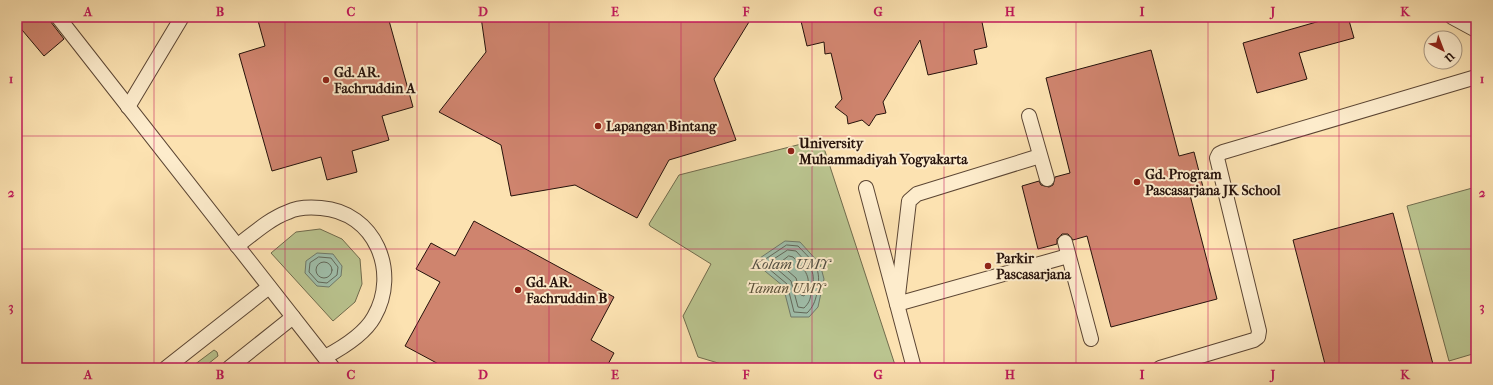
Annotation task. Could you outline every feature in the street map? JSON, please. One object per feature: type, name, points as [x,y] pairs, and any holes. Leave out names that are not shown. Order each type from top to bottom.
[{"type":"lane","points":[[58,17],[128,107],[269,287],[329,363],[373,319],[382,300],[385,281],[383,261],[375,242],[363,226],[347,215],[328,208],[308,207],[288,211],[271,221],[237,246]]},
{"type":"lane","points":[[128,107],[182,17]]},
{"type":"lane","points":[[1452,17],[1476,30]]},
{"type":"lane","points":[[1160,368],[1254,340],[1258,337],[1258,331],[1217,158],[1219,154],[1476,77]]},
{"type":"lane","points":[[1029,116],[1047,179]]},
{"type":"lane","points":[[897,304],[909,201],[912,197],[917,194],[1040,156]]},
{"type":"lane","points":[[866,188],[914,368]]},
{"type":"lane","points":[[1065,242],[1091,339]]},
{"type":"lane","points":[[897,304],[1068,256]]},
{"type":"lane","points":[[166,368],[269,287]]},
{"type":"lane","points":[[229,368],[293,317]]},
{"type":"green space","name":"Taman UMY","points":[[821,139],[896,368],[735,368],[698,357],[683,316],[711,264],[649,224],[679,175]]},
{"type":"green space","points":[[1476,187],[1476,353],[1449,361],[1407,206]]},
{"type":"green space","points":[[320,229],[342,239],[360,259],[362,284],[355,302],[333,321],[271,253],[296,232]]},
{"type":"green space","points":[[214,350],[217,352],[218,356],[203,368],[190,368]]},
{"type":"water","name":"Kolam UMY","points":[[785,241],[800,242],[820,264],[824,279],[818,307],[809,317],[791,317],[783,286],[754,262]]},
{"type":"water","points":[[317,253],[333,254],[342,266],[341,276],[329,287],[317,286],[305,273],[306,261]]},
{"type":"building","points":[[17,17],[47,17],[64,39],[44,56],[17,24]]},
{"type":"building","name":"Gd. AR. Fachruddin A","points":[[257,17],[388,17],[413,107],[382,116],[389,140],[352,151],[357,172],[327,180],[321,157],[272,171],[239,54],[265,46]]},
{"type":"building","name":"Lapangan Bintang","points":[[481,17],[752,17],[714,79],[736,140],[669,160],[637,218],[575,185],[511,196],[501,145],[439,112],[486,52]]},
{"type":"building","points":[[800,17],[981,17],[987,47],[974,50],[977,64],[928,75],[920,40],[883,102],[886,113],[876,115],[869,126],[862,120],[848,124],[847,116],[835,107],[842,99],[831,53],[825,54],[824,42],[807,46]]},
{"type":"building","points":[[1334,17],[1348,17],[1354,38],[1299,53],[1307,79],[1257,93],[1243,43]]},
{"type":"building","name":"Gd. Program Pascasarjana JK School","points":[[1151,50],[1179,156],[1194,152],[1204,191],[1190,195],[1217,299],[1111,327],[1087,236],[1073,240],[1068,234],[1062,234],[1057,239],[1057,244],[1038,249],[1022,186],[1039,181],[1041,185],[1049,187],[1053,185],[1055,177],[1070,173],[1046,78]]},
{"type":"building","points":[[1393,213],[1434,368],[1326,368],[1293,240]]},
{"type":"building","name":"Gd. AR. Fachruddin B","points":[[474,221],[614,297],[591,340],[614,353],[606,368],[446,368],[405,346],[440,282],[416,269],[431,243],[455,256]]},
{"type":"place","name":"Gd. AR. Fachruddin A","points":[[326,80]]},
{"type":"place","name":"Lapangan Bintang","points":[[598,126]]},
{"type":"place","name":"University Muhammadiyah Yogyakarta","points":[[791,151]]},
{"type":"place","name":"Gd. Program Pascasarjana JK School","points":[[1137,182]]},
{"type":"place","name":"Parkir Pascasarjana","points":[[988,266]]},
{"type":"place","name":"Gd. AR. Fachruddin B","points":[[518,290]]}]
